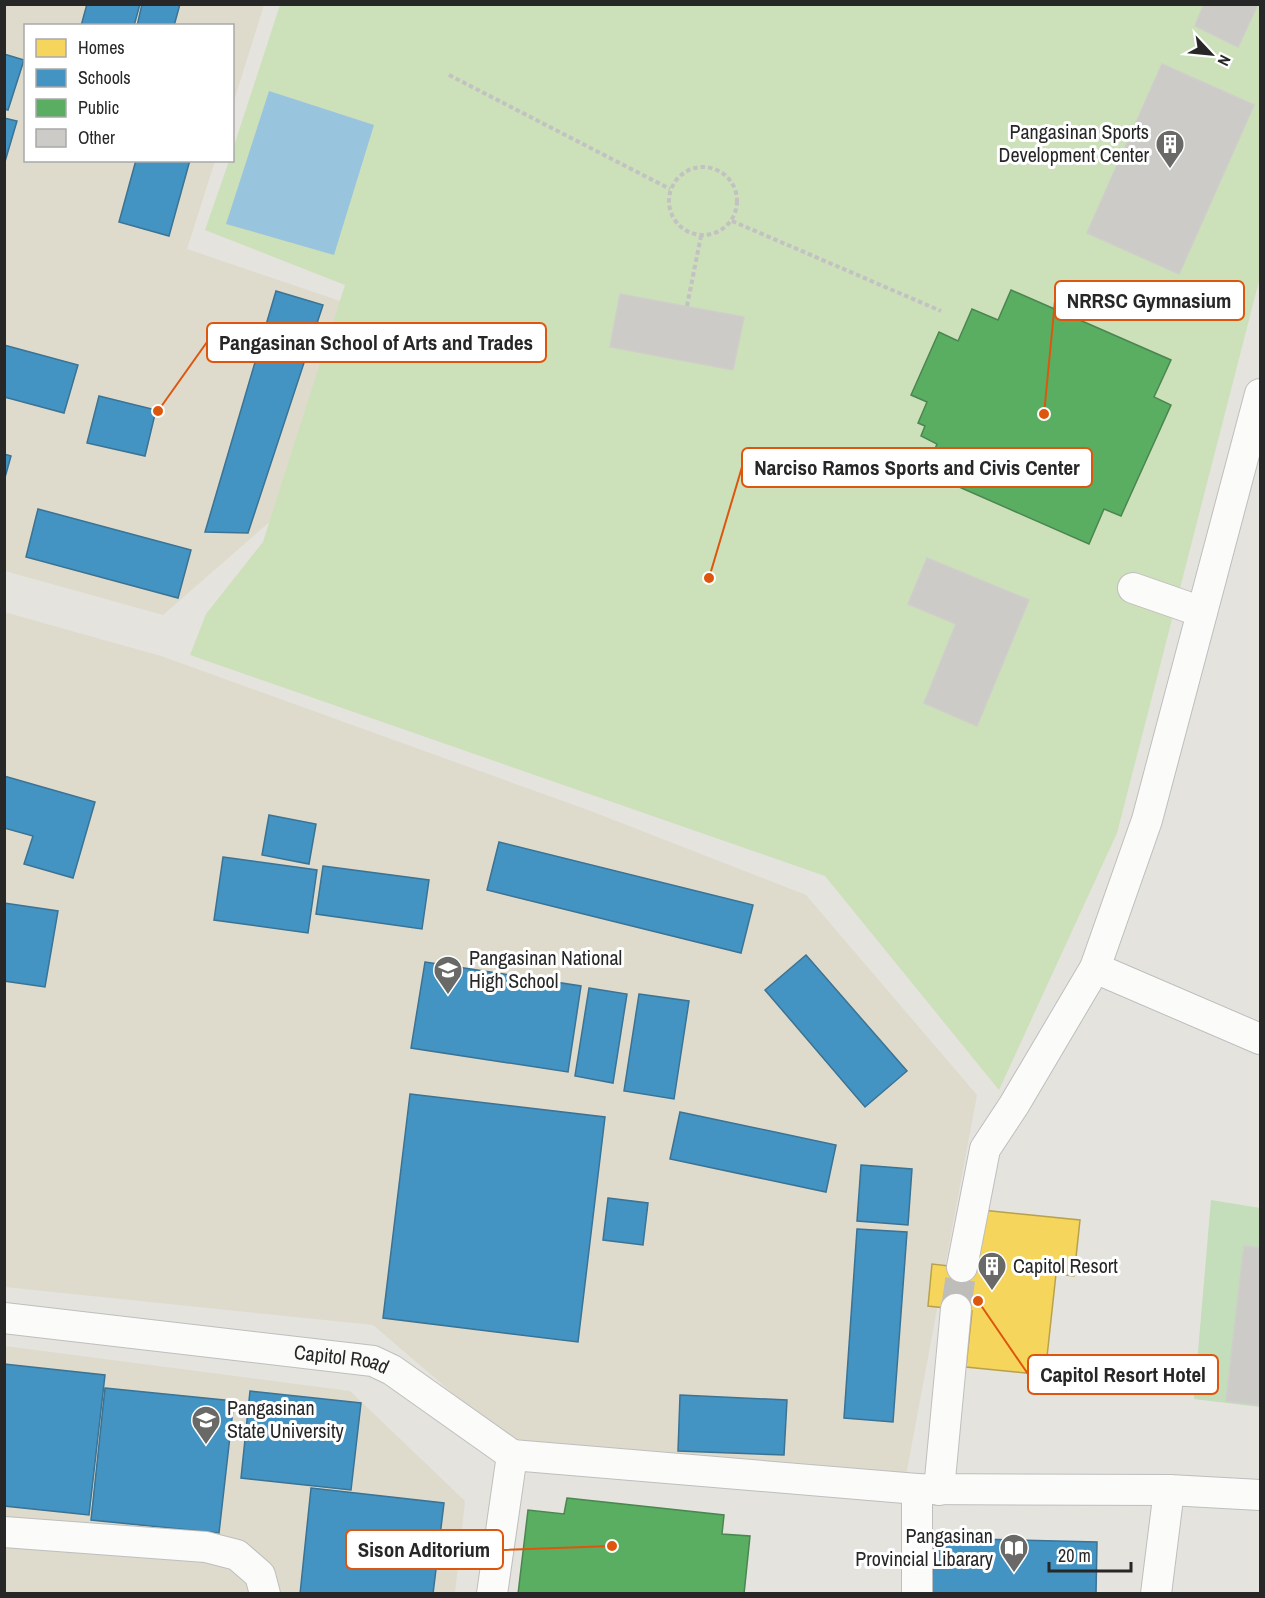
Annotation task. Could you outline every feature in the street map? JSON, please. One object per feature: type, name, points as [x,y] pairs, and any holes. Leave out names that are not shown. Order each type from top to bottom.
[{"type":"street","points":[[962,1267],[985,1149],[1014,1105],[1095,968],[1147,820],[1260,394]]},
{"type":"street","points":[[1133,588],[1202,612]]},
{"type":"street","points":[[1095,968],[1260,1039]]},
{"type":"street","points":[[917,1593],[928,1489],[956,1309]]},
{"type":"street","name":"Capitol Road","points":[[4,1318],[373,1361],[392,1370],[512,1455]]},
{"type":"street","points":[[492,1593],[512,1455],[928,1489],[1169,1490],[1260,1496]]},
{"type":"street","points":[[1156,1593],[1169,1490]]},
{"type":"street","points":[[4,1532],[206,1547],[237,1555],[260,1575],[265,1593]]},
{"type":"path","points":[[449,75],[670,189]]},
{"type":"path","points":[[700,166],[719,170],[733,183],[738,202],[732,221],[718,233],[701,236],[685,232],[674,221],[668,205],[670,189],[681,173],[700,166]]},
{"type":"path","points":[[732,221],[941,311]]},
{"type":"path","points":[[687,306],[701,236]]},
{"type":"shaded area","points":[[4,5],[264,5],[234,101],[234,24],[24,24],[24,162],[215,162],[187,249],[349,304],[273,519],[163,615],[5,571]]},
{"type":"shaded area","name":"Pangasinan National High School","points":[[4,612],[161,656],[588,810],[806,895],[977,1095],[905,1481],[520,1451],[373,1325],[5,1287]]},
{"type":"shaded area","name":"Pangasinan State University","points":[[5,1346],[350,1391],[465,1501],[455,1593],[5,1594]]},
{"type":"green space","points":[[280,5],[1260,5],[1260,277],[1117,833],[999,1090],[825,876],[190,655],[206,614],[263,542],[345,285],[205,230],[229,162],[234,162],[234,146]]},
{"type":"green space","points":[[1211,1200],[1260,1208],[1260,1407],[1194,1399]]},
{"type":"water","points":[[269,91],[374,125],[334,255],[226,224]]},
{"type":"building: Homes","name":"Capitol Resort","points":[[982,1210],[1080,1220],[1074,1276],[1056,1274],[1045,1375],[966,1367],[972,1311],[928,1306],[932,1264],[976,1269]]},
{"type":"building: Schools","points":[[87,4],[140,4],[135,24],[82,24]]},
{"type":"building: Schools","points":[[142,4],[180,4],[175,24],[137,24]]},
{"type":"building: Schools","points":[[4,54],[24,60],[8,110],[4,109]]},
{"type":"building: Schools","points":[[4,118],[17,121],[4,165]]},
{"type":"building: Schools","points":[[135,162],[189,162],[169,236],[119,222]]},
{"type":"building: Schools","points":[[276,291],[323,305],[248,533],[205,532]]},
{"type":"building: Schools","points":[[4,345],[78,365],[64,413],[4,397]]},
{"type":"building: Schools","points":[[99,396],[156,410],[145,456],[87,443]]},
{"type":"building: Schools","points":[[4,454],[11,456],[4,481]]},
{"type":"building: Schools","points":[[38,509],[191,550],[178,598],[26,557]]},
{"type":"building: Schools","points":[[4,776],[95,802],[73,878],[24,864],[33,836],[4,828]]},
{"type":"building: Schools","points":[[269,815],[316,824],[309,864],[262,855]]},
{"type":"building: Schools","points":[[499,842],[753,905],[741,953],[487,890]]},
{"type":"building: Schools","points":[[223,857],[317,870],[308,933],[214,920]]},
{"type":"building: Schools","points":[[323,866],[429,880],[422,929],[316,914]]},
{"type":"building: Schools","points":[[4,903],[58,911],[45,987],[4,981]]},
{"type":"building: Schools","points":[[806,955],[907,1071],[865,1107],[765,990]]},
{"type":"building: Schools","points":[[425,962],[581,986],[568,1072],[411,1048]]},
{"type":"building: Schools","points":[[589,988],[627,994],[613,1083],[575,1076]]},
{"type":"building: Schools","points":[[639,994],[689,1001],[674,1099],[624,1091]]},
{"type":"building: Schools","points":[[410,1094],[605,1117],[578,1342],[383,1318]]},
{"type":"building: Schools","points":[[680,1112],[836,1145],[826,1192],[670,1159]]},
{"type":"building: Schools","points":[[861,1165],[912,1169],[908,1225],[857,1221]]},
{"type":"building: Schools","points":[[608,1198],[648,1203],[643,1245],[603,1240]]},
{"type":"building: Schools","points":[[857,1229],[907,1232],[893,1422],[844,1418]]},
{"type":"building: Schools","points":[[4,1364],[105,1375],[89,1515],[4,1506]]},
{"type":"building: Schools","points":[[105,1388],[234,1401],[219,1533],[91,1520]]},
{"type":"building: Schools","points":[[250,1391],[361,1403],[351,1490],[241,1478]]},
{"type":"building: Schools","points":[[680,1395],[787,1400],[784,1455],[678,1451]]},
{"type":"building: Schools","points":[[311,1488],[444,1503],[433,1594],[300,1594]]},
{"type":"building: Schools","name":"Pangasinan Provincial Libarary","points":[[933,1538],[1097,1542],[1096,1594],[932,1594]]},
{"type":"building: Public","points":[[1011,290],[1171,360],[1154,397],[1171,405],[1121,516],[1104,509],[1089,544],[925,472],[937,444],[921,436],[925,426],[918,423],[927,402],[911,395],[939,332],[958,341],[972,309],[998,320]]},
{"type":"building: Public","points":[[567,1498],[724,1515],[722,1534],[750,1536],[744,1594],[518,1594],[528,1510],[564,1514]]},
{"type":"building: Other","points":[[1204,4],[1258,4],[1238,47],[1195,26]]},
{"type":"building: Other","name":"Pangasinan Sports Development Center","points":[[1162,64],[1254,105],[1179,274],[1087,233]]},
{"type":"building: Other","points":[[620,294],[744,317],[733,370],[610,347]]},
{"type":"building: Other","points":[[927,558],[1029,600],[977,726],[924,703],[956,624],[908,604]]},
{"type":"building: Other","points":[[1244,1246],[1260,1248],[1259,1405],[1226,1401]]},
{"type":"tunnel","points":[[956,1309],[962,1267]]},
{"type":"place","name":"Pangasinan Sports Development Center","points":[[1170,170]]},
{"type":"place","name":"Pangasinan School of Arts and Trades","points":[[158,411]]},
{"type":"place","name":"NRRSC Gymnasium","points":[[1044,414]]},
{"type":"place","name":"Narciso Ramos Sports and Civis Center","points":[[709,578]]},
{"type":"place","name":"Pangasinan National High School","points":[[448,996]]},
{"type":"place","name":"Capitol Resort","points":[[992,1292]]},
{"type":"place","name":"Capitol Resort Hotel","points":[[978,1301]]},
{"type":"place","name":"Pangasinan State University","points":[[206,1446]]},
{"type":"place","name":"Sison Aditorium","points":[[612,1546]]},
{"type":"place","name":"Pangasinan Provincial Libarary","points":[[1014,1574]]}]
